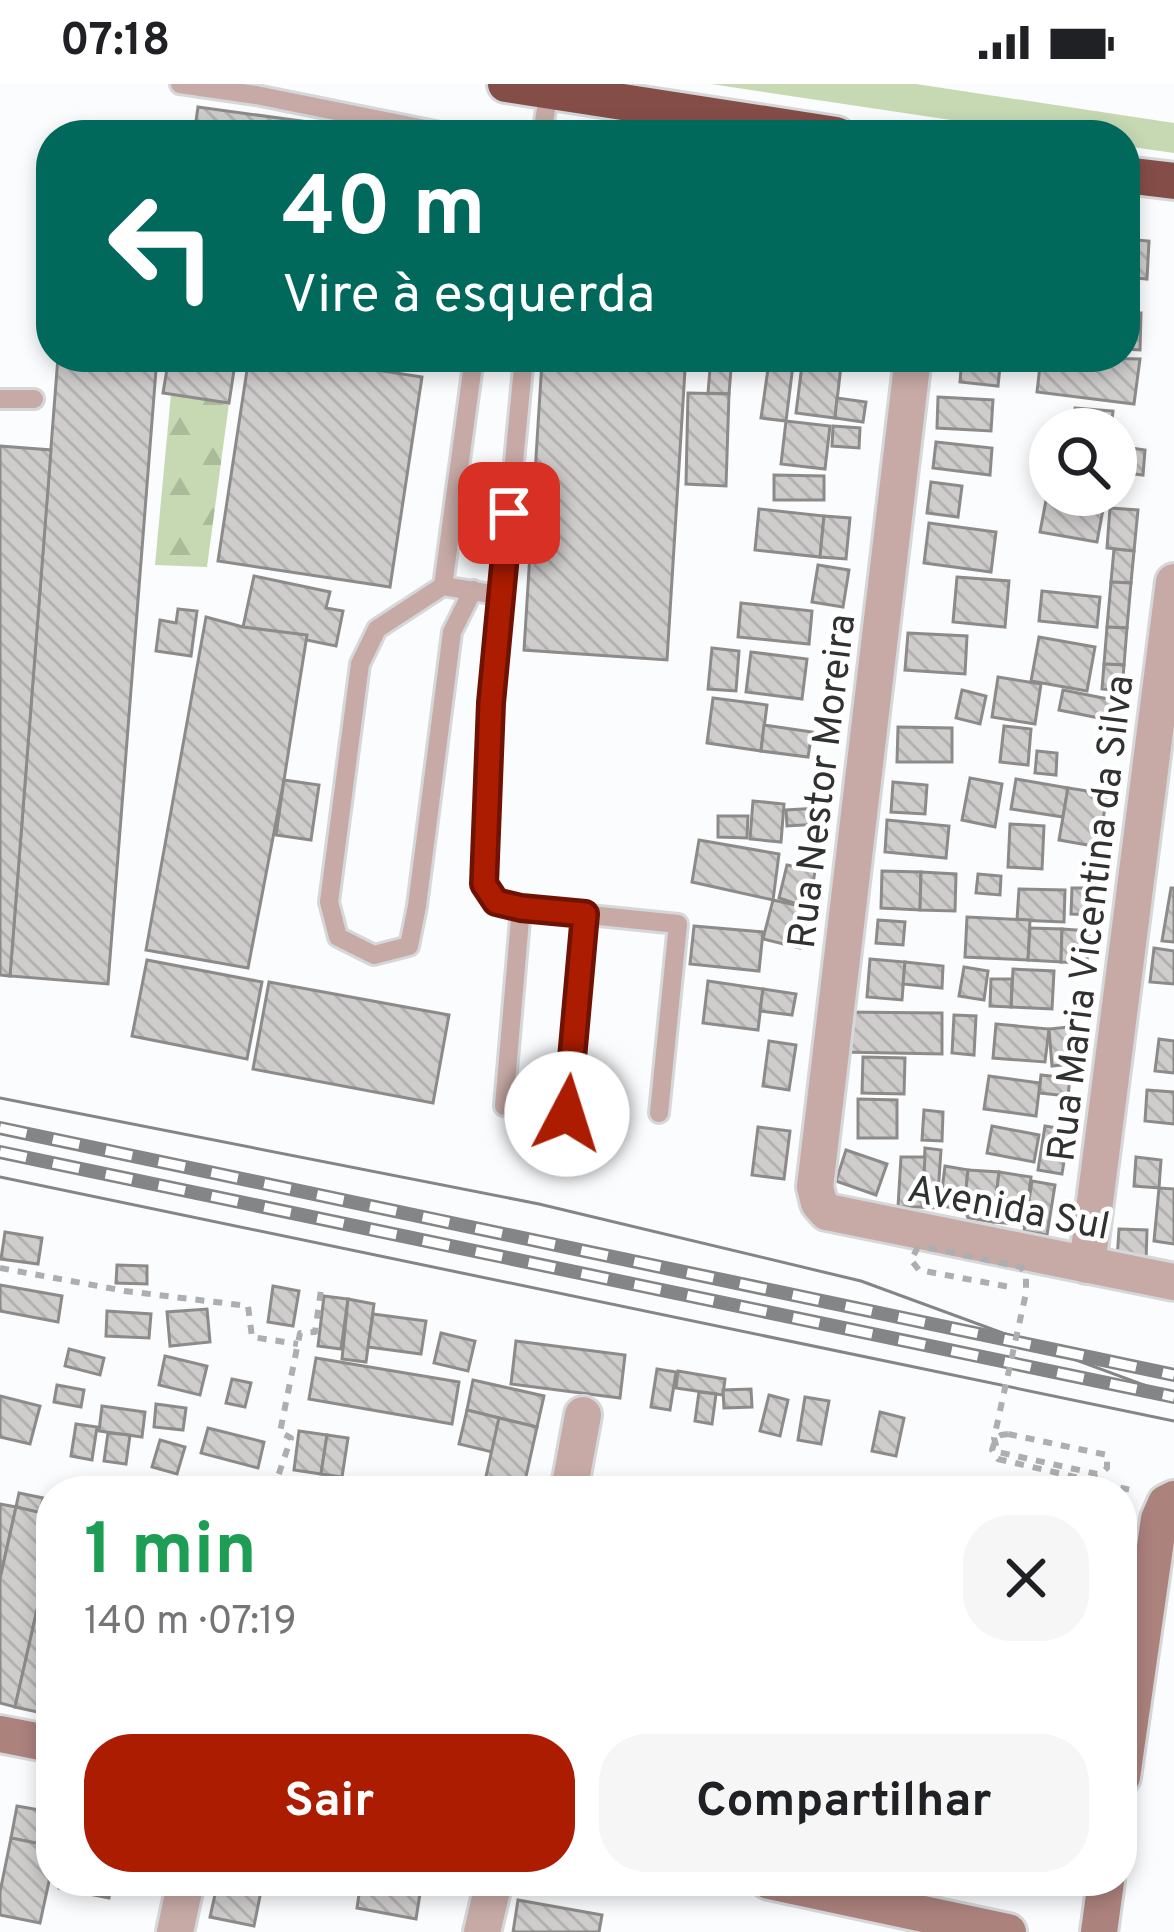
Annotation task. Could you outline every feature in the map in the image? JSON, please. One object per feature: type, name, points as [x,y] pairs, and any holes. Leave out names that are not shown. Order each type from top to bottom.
[{"type":"highway","points":[[506,84],[701,120]]},
{"type":"highway","points":[[1140,177],[1174,181]]},
{"type":"street","name":"Rua Nestor Moreira","points":[[827,1212],[819,1204],[815,1187],[911,372]]},
{"type":"street","name":"Rua Maria Vicentina da Silva","points":[[1087,1265],[1174,582]]},
{"type":"street","name":"Avenida Sul","points":[[827,1212],[1174,1282]]},
{"type":"street","points":[[572,1476],[584,1415]]},
{"type":"street","points":[[1137,1688],[1167,1509]]},
{"type":"street","points":[[0,1734],[36,1741]]},
{"type":"street","points":[[175,1932],[183,1896]]},
{"type":"street","points":[[482,1932],[490,1896]]},
{"type":"street","points":[[848,1896],[1008,1932]]},
{"type":"street","points":[[1099,1932],[1104,1896]]},
{"type":"lane","points":[[180,84],[256,89],[390,120]]},
{"type":"lane","points":[[544,120],[549,90]]},
{"type":"lane","points":[[443,586],[472,372]]},
{"type":"lane","points":[[522,372],[491,703],[484,884],[496,902],[521,908],[678,924],[658,1113]]},
{"type":"lane","points":[[0,398],[34,399]]},
{"type":"lane","points":[[473,590],[452,632],[409,946],[374,955],[338,937],[329,902],[360,664],[377,629],[443,586],[473,590],[503,596]]},
{"type":"lane","points":[[503,1106],[521,908]]},
{"type":"lane","points":[[567,1114],[585,914]]},
{"type":"path","points":[[1015,1288],[920,1270],[911,1260],[913,1252],[930,1248],[1021,1267],[1026,1293],[994,1438],[995,1441],[998,1452],[1096,1474],[1107,1468],[1107,1455],[1008,1434],[1000,1435],[995,1441],[993,1444],[992,1450],[998,1459],[1070,1476]]},
{"type":"path","points":[[0,1268],[125,1292],[248,1306],[252,1337],[298,1344]]},
{"type":"path","points":[[278,1476],[291,1438],[280,1432],[300,1333],[315,1332],[321,1290]]},
{"type":"path","points":[[1137,1492],[1154,1496],[1167,1509]]},
{"type":"green space","points":[[711,84],[916,84],[1174,123],[1174,153],[1140,148],[1140,120],[952,120]]},
{"type":"green space","points":[[171,394],[229,403],[207,567],[155,565]]},
{"type":"building","points":[[198,107],[294,120],[196,120]]},
{"type":"building","points":[[1140,240],[1149,241],[1147,279],[1140,278]]},
{"type":"building","points":[[57,372],[156,372],[108,984],[10,976]]},
{"type":"building","points":[[166,372],[234,372],[229,403],[163,393]]},
{"type":"building","points":[[247,372],[390,372],[422,377],[390,587],[218,561]]},
{"type":"building","points":[[541,372],[685,372],[667,660],[524,650]]},
{"type":"building","points":[[710,372],[731,372],[729,394],[708,393]]},
{"type":"building","points":[[768,372],[792,372],[786,421],[761,418]]},
{"type":"building","points":[[801,372],[840,372],[835,418],[796,413]]},
{"type":"building","points":[[961,372],[999,372],[998,386],[960,382]]},
{"type":"building","points":[[1039,372],[1138,372],[1134,404],[1037,392]]},
{"type":"building","points":[[688,393],[729,394],[726,486],[686,484]]},
{"type":"building","points":[[938,397],[993,400],[991,431],[937,428]]},
{"type":"building","points":[[837,398],[866,402],[863,422],[835,418]]},
{"type":"building","points":[[786,421],[830,426],[825,469],[781,464]]},
{"type":"building","points":[[833,426],[860,428],[859,448],[832,446]]},
{"type":"building","points":[[936,442],[992,448],[990,475],[933,468]]},
{"type":"building","points":[[0,446],[51,450],[10,976],[0,975]]},
{"type":"building","points":[[1137,449],[1145,450],[1143,475],[1137,474]]},
{"type":"building","points":[[774,475],[824,476],[824,500],[774,500]]},
{"type":"building","points":[[931,482],[962,486],[958,517],[927,513]]},
{"type":"building","points":[[759,509],[824,516],[820,557],[755,550]]},
{"type":"building","points":[[1138,510],[1134,551],[1107,548],[1109,516],[1137,516]]},
{"type":"building","points":[[824,516],[850,518],[846,559],[820,557]]},
{"type":"building","points":[[1043,516],[1102,516],[1097,542],[1040,532]]},
{"type":"building","points":[[929,523],[996,532],[991,572],[924,563]]},
{"type":"building","points":[[1114,549],[1134,551],[1131,583],[1111,582]]},
{"type":"building","points":[[818,565],[849,570],[843,607],[812,602]]},
{"type":"building","points":[[254,576],[330,592],[326,608],[343,611],[336,646],[243,627]]},
{"type":"building","points":[[957,577],[1009,581],[1005,627],[953,622]]},
{"type":"building","points":[[1111,582],[1131,583],[1127,628],[1107,627]]},
{"type":"building","points":[[1042,591],[1100,597],[1097,627],[1039,621]]},
{"type":"building","points":[[741,603],[812,611],[809,644],[738,637]]},
{"type":"building","points":[[178,609],[197,611],[191,656],[156,651],[160,620],[176,623]]},
{"type":"building","points":[[206,617],[307,635],[248,968],[146,950]]},
{"type":"building","points":[[1107,627],[1127,628],[1124,665],[1104,664]]},
{"type":"building","points":[[908,633],[967,636],[965,674],[905,670]]},
{"type":"building","points":[[1039,637],[1095,647],[1087,691],[1031,681]]},
{"type":"building","points":[[712,648],[739,651],[736,691],[708,689]]},
{"type":"building","points":[[751,652],[807,659],[802,699],[746,692]]},
{"type":"building","points":[[1104,664],[1124,665],[1122,691],[1102,689]]},
{"type":"building","points":[[998,677],[1041,684],[1035,724],[992,717]]},
{"type":"building","points":[[962,690],[986,696],[980,724],[956,718]]},
{"type":"building","points":[[1063,690],[1123,702],[1119,722],[1059,710]]},
{"type":"building","points":[[713,698],[767,705],[761,751],[707,743]]},
{"type":"building","points":[[764,725],[812,732],[808,757],[761,751]]},
{"type":"building","points":[[1004,726],[1031,729],[1028,765],[1000,762]]},
{"type":"building","points":[[898,727],[952,728],[952,762],[897,762]]},
{"type":"building","points":[[1037,751],[1057,753],[1056,775],[1035,773]]},
{"type":"building","points":[[970,778],[1002,784],[995,827],[962,820]]},
{"type":"building","points":[[1016,779],[1068,788],[1063,817],[1011,809]]},
{"type":"building","points":[[284,780],[319,785],[311,840],[276,835]]},
{"type":"building","points":[[893,782],[927,785],[925,814],[891,812]]},
{"type":"building","points":[[1068,788],[1107,794],[1099,847],[1059,840]]},
{"type":"building","points":[[753,801],[784,804],[781,842],[750,839]]},
{"type":"building","points":[[819,808],[820,824],[787,826],[786,810]]},
{"type":"building","points":[[718,816],[748,816],[747,838],[718,837]]},
{"type":"building","points":[[887,820],[949,826],[946,858],[885,852]]},
{"type":"building","points":[[1010,824],[1044,826],[1042,869],[1008,867]]},
{"type":"building","points":[[699,840],[779,854],[773,900],[692,882]]},
{"type":"building","points":[[787,865],[815,871],[809,908],[779,898]]},
{"type":"building","points":[[882,871],[921,872],[920,910],[881,908]]},
{"type":"building","points":[[921,872],[956,874],[955,911],[920,910]]},
{"type":"building","points":[[978,874],[1001,876],[1000,895],[976,893]]},
{"type":"building","points":[[1072,888],[1096,888],[1096,915],[1071,914]]},
{"type":"building","points":[[1174,888],[1174,942],[1162,941]]},
{"type":"building","points":[[1019,889],[1065,890],[1064,922],[1017,920]]},
{"type":"building","points":[[773,900],[809,908],[800,948],[763,939]]},
{"type":"building","points":[[967,917],[1030,920],[1028,960],[965,957]]},
{"type":"building","points":[[878,920],[905,922],[903,945],[876,943]]},
{"type":"building","points":[[694,926],[763,932],[759,971],[690,964]]},
{"type":"building","points":[[1030,928],[1062,929],[1061,962],[1028,960]]},
{"type":"building","points":[[1062,929],[1089,931],[1087,963],[1061,962]]},
{"type":"building","points":[[1154,948],[1174,951],[1174,984],[1150,982]]},
{"type":"building","points":[[870,959],[905,962],[902,1000],[867,997]]},
{"type":"building","points":[[147,960],[262,982],[247,1059],[132,1036]]},
{"type":"building","points":[[905,962],[943,966],[942,988],[903,984]]},
{"type":"building","points":[[964,967],[988,971],[984,1000],[959,996]]},
{"type":"building","points":[[1013,969],[1054,971],[1052,1009],[1011,1007]]},
{"type":"building","points":[[991,979],[1012,979],[1011,1007],[990,1006]]},
{"type":"building","points":[[708,981],[763,989],[758,1030],[703,1023]]},
{"type":"building","points":[[269,982],[449,1015],[433,1103],[253,1069]]},
{"type":"building","points":[[763,989],[796,994],[792,1015],[760,1011]]},
{"type":"building","points":[[842,1012],[942,1013],[942,1054],[842,1052]]},
{"type":"building","points":[[954,1015],[976,1016],[974,1055],[952,1053]]},
{"type":"building","points":[[996,1024],[1049,1029],[1045,1062],[993,1058]]},
{"type":"building","points":[[1069,1027],[1072,1064],[1052,1066],[1049,1029]]},
{"type":"building","points":[[1159,1039],[1174,1041],[1174,1073],[1155,1071]]},
{"type":"building","points":[[769,1041],[796,1045],[789,1090],[763,1086]]},
{"type":"building","points":[[863,1057],[905,1058],[904,1094],[862,1093]]},
{"type":"building","points":[[1041,1075],[1070,1078],[1068,1096],[1039,1093]]},
{"type":"building","points":[[989,1076],[1040,1083],[1036,1116],[984,1109]]},
{"type":"building","points":[[1147,1090],[1174,1092],[1174,1124],[1145,1121]]},
{"type":"building","points":[[858,1099],[897,1100],[897,1138],[858,1138]]},
{"type":"building","points":[[924,1110],[943,1112],[942,1141],[922,1140]]},
{"type":"building","points":[[992,1126],[1039,1135],[1034,1162],[987,1153]]},
{"type":"building","points":[[1045,1126],[1069,1130],[1062,1174],[1038,1170]]},
{"type":"building","points":[[758,1127],[790,1131],[784,1179],[752,1175]]},
{"type":"building","points":[[925,1148],[941,1150],[937,1208],[922,1207]]},
{"type":"building","points":[[846,1150],[887,1164],[876,1195],[836,1181]]},
{"type":"building","points":[[901,1157],[925,1157],[922,1207],[898,1207]]},
{"type":"building","points":[[1136,1157],[1161,1160],[1159,1188],[1134,1186]]},
{"type":"building","points":[[945,1166],[968,1170],[964,1209],[940,1206]]},
{"type":"building","points":[[968,1170],[999,1172],[993,1222],[968,1218],[964,1209]]},
{"type":"building","points":[[999,1172],[1031,1177],[1025,1225],[993,1222]]},
{"type":"building","points":[[1032,1181],[1055,1185],[1047,1235],[1024,1231]]},
{"type":"building","points":[[1159,1188],[1174,1189],[1174,1244],[1154,1241]]},
{"type":"building","points":[[1119,1229],[1147,1230],[1146,1262],[1117,1260]]},
{"type":"building","points":[[5,1232],[42,1238],[38,1264],[1,1259]]},
{"type":"building","points":[[117,1265],[147,1266],[147,1284],[116,1283]]},
{"type":"building","points":[[0,1285],[62,1296],[58,1322],[0,1311]]},
{"type":"building","points":[[273,1286],[299,1291],[293,1326],[268,1322]]},
{"type":"building","points":[[324,1296],[348,1299],[341,1349],[318,1346]]},
{"type":"building","points":[[348,1299],[374,1304],[366,1362],[342,1359]]},
{"type":"building","points":[[207,1309],[210,1342],[170,1346],[167,1312]]},
{"type":"building","points":[[107,1311],[151,1314],[149,1338],[106,1336]]},
{"type":"building","points":[[373,1314],[426,1321],[421,1354],[368,1347]]},
{"type":"building","points":[[441,1333],[475,1341],[468,1371],[434,1363]]},
{"type":"building","points":[[516,1341],[625,1355],[620,1398],[511,1384]]},
{"type":"building","points":[[69,1349],[104,1358],[100,1375],[65,1366]]},
{"type":"building","points":[[165,1356],[207,1366],[200,1395],[159,1385]]},
{"type":"building","points":[[316,1358],[459,1382],[452,1424],[309,1399]]},
{"type":"building","points":[[657,1369],[676,1372],[670,1410],[651,1407]]},
{"type":"building","points":[[678,1371],[725,1379],[723,1395],[676,1388]]},
{"type":"building","points":[[232,1379],[251,1383],[245,1407],[226,1403]]},
{"type":"building","points":[[473,1380],[544,1396],[537,1427],[467,1410]]},
{"type":"building","points":[[57,1385],[84,1390],[81,1407],[54,1402]]},
{"type":"building","points":[[751,1389],[752,1407],[724,1408],[723,1390]]},
{"type":"building","points":[[699,1392],[716,1394],[712,1424],[695,1421]]},
{"type":"building","points":[[769,1395],[788,1400],[780,1436],[760,1431]]},
{"type":"building","points":[[0,1396],[40,1406],[30,1444],[0,1437]]},
{"type":"building","points":[[805,1397],[829,1401],[821,1444],[798,1440]]},
{"type":"building","points":[[156,1404],[186,1408],[183,1430],[154,1427]]},
{"type":"building","points":[[102,1406],[145,1412],[142,1437],[99,1431]]},
{"type":"building","points":[[467,1410],[499,1418],[492,1452],[459,1444]]},
{"type":"building","points":[[880,1412],[904,1418],[896,1456],[872,1451]]},
{"type":"building","points":[[499,1418],[537,1427],[526,1476],[486,1476]]},
{"type":"building","points":[[76,1424],[97,1427],[92,1460],[71,1456]]},
{"type":"building","points":[[208,1428],[264,1442],[258,1468],[201,1453]]},
{"type":"building","points":[[299,1431],[327,1435],[321,1474],[294,1470]]},
{"type":"building","points":[[108,1433],[130,1435],[126,1464],[104,1461]]},
{"type":"building","points":[[327,1435],[348,1438],[342,1476],[321,1474]]},
{"type":"building","points":[[160,1440],[185,1447],[177,1474],[152,1467]]},
{"type":"building","points":[[19,1493],[36,1497],[36,1512],[16,1507]]},
{"type":"building","points":[[0,1504],[16,1507],[0,1579]]},
{"type":"building","points":[[16,1507],[36,1512],[36,1614],[15,1707],[0,1703],[0,1579]]},
{"type":"building","points":[[36,1614],[36,1712],[15,1707]]},
{"type":"building","points":[[17,1806],[36,1809],[36,1843],[11,1838]]},
{"type":"building","points":[[11,1838],[36,1843],[36,1896],[46,1896],[40,1923],[0,1915]]},
{"type":"building","points":[[215,1896],[260,1896],[254,1926],[210,1917]]},
{"type":"building","points":[[359,1896],[420,1896],[416,1919],[357,1908]]},
{"type":"building","points":[[518,1900],[602,1915],[599,1932],[513,1932]]},
{"type":"tram line","points":[[0,1098],[539,1204],[861,1281],[1174,1396]]},
{"type":"tram line","points":[[0,1177],[1174,1421]]},
{"type":"railway","points":[[0,1128],[1174,1375]]},
{"type":"railway","points":[[0,1152],[1174,1397]]},
{"type":"route","points":[[509,513],[491,703],[484,884],[496,902],[585,914],[567,1114]]}]
